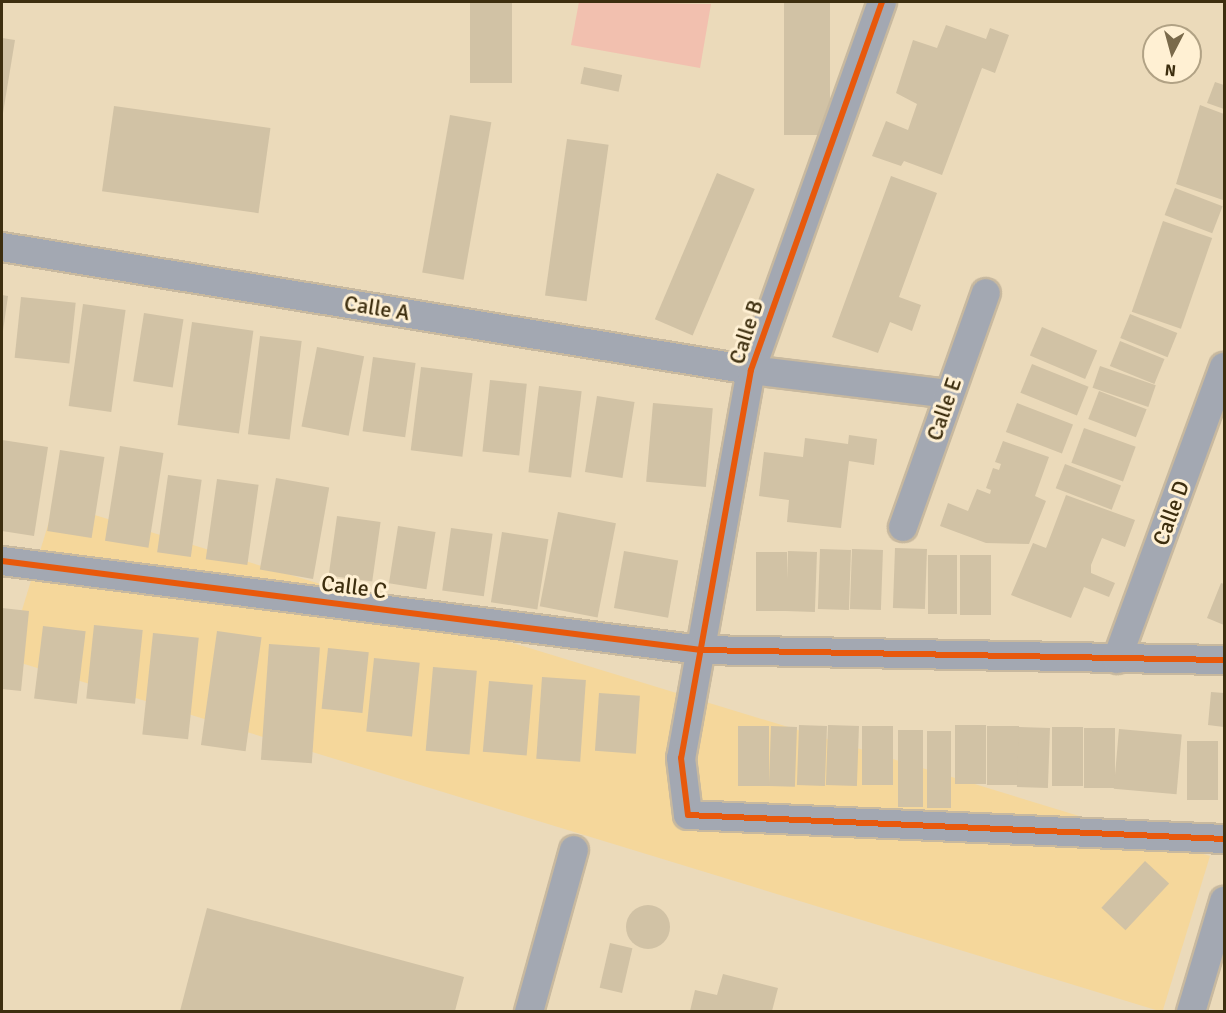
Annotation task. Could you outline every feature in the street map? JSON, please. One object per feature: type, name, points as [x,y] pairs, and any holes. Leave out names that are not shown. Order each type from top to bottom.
[{"type":"street","name":"Calle B","points":[[882,2],[751,370],[681,758],[688,815],[1224,839]]},
{"type":"street","name":"Calle A","points":[[2,247],[751,370],[949,394]]},
{"type":"street","name":"Calle E","points":[[903,527],[986,293]]},
{"type":"street","name":"Calle D","points":[[1117,659],[1224,367]]},
{"type":"street","name":"Calle C","points":[[2,561],[701,650],[1224,660]]},
{"type":"street","points":[[529,1011],[574,850]]},
{"type":"street","points":[[1191,1011],[1224,901]]},
{"type":"shaded area","points":[[579,2],[711,4],[700,68],[571,45]]},
{"type":"shaded area","points":[[55,503],[1210,856],[1162,1012],[7,659]]},
{"type":"building","points":[[470,2],[512,2],[512,83],[470,83]]},
{"type":"building","points":[[784,2],[830,2],[830,135],[784,135]]},
{"type":"building","points":[[946,25],[986,39],[990,28],[1009,35],[995,73],[982,68],[942,175],[904,161],[901,166],[872,156],[886,121],[908,130],[917,104],[896,93],[913,40],[937,48]]},
{"type":"building","points":[[2,38],[15,40],[3,113],[2,113]]},
{"type":"building","points":[[584,67],[622,75],[619,92],[580,84]]},
{"type":"building","points":[[1215,82],[1224,85],[1224,109],[1207,103]]},
{"type":"building","points":[[1200,105],[1224,114],[1223,200],[1176,184]]},
{"type":"building","points":[[114,106],[270,128],[258,213],[102,191]]},
{"type":"building","points":[[450,115],[491,122],[464,280],[422,273]]},
{"type":"building","points":[[567,139],[609,145],[587,301],[545,295]]},
{"type":"building","points":[[717,173],[755,189],[693,335],[655,319]]},
{"type":"building","points":[[891,176],[937,193],[899,297],[921,305],[912,331],[890,322],[878,353],[832,337]]},
{"type":"building","points":[[1175,188],[1223,206],[1212,233],[1165,215]]},
{"type":"building","points":[[1163,221],[1212,238],[1181,329],[1132,312]]},
{"type":"building","points":[[2,295],[8,296],[3,331],[2,331]]},
{"type":"building","points":[[21,297],[76,303],[69,363],[15,358]]},
{"type":"building","points":[[83,304],[126,310],[111,412],[69,406]]},
{"type":"building","points":[[144,313],[184,319],[173,387],[133,381]]},
{"type":"building","points":[[1130,314],[1177,333],[1168,357],[1120,338]]},
{"type":"building","points":[[192,322],[253,331],[239,434],[178,425]]},
{"type":"building","points":[[1042,327],[1097,350],[1085,379],[1030,356]]},
{"type":"building","points":[[260,336],[302,341],[290,439],[248,434]]},
{"type":"building","points":[[1120,341],[1165,359],[1154,384],[1110,366]]},
{"type":"building","points":[[317,347],[364,356],[349,436],[302,427]]},
{"type":"building","points":[[373,357],[416,363],[405,437],[363,431]]},
{"type":"building","points":[[1032,364],[1089,387],[1077,416],[1020,393]]},
{"type":"building","points":[[1100,366],[1156,385],[1148,407],[1093,388]]},
{"type":"building","points":[[421,367],[473,373],[462,457],[411,450]]},
{"type":"building","points":[[490,380],[527,384],[519,455],[482,452]]},
{"type":"building","points":[[539,386],[582,391],[571,478],[528,472]]},
{"type":"building","points":[[1099,391],[1147,409],[1136,437],[1088,419]]},
{"type":"building","points":[[597,396],[635,402],[622,478],[585,472]]},
{"type":"building","points":[[653,403],[713,408],[706,487],[646,482]]},
{"type":"building","points":[[1017,403],[1073,425],[1062,453],[1006,432]]},
{"type":"building","points":[[1084,428],[1136,447],[1123,482],[1071,463]]},
{"type":"building","points":[[849,435],[877,439],[874,465],[849,461],[841,528],[787,522],[789,500],[759,496],[764,452],[803,457],[805,438],[848,444]]},
{"type":"building","points":[[2,440],[48,447],[34,536],[2,531]]},
{"type":"building","points":[[1003,441],[1049,457],[1035,496],[1046,501],[1029,544],[986,543],[940,526],[948,503],[968,511],[977,489],[990,494],[991,490],[986,488],[993,468],[999,470],[1001,464],[995,462]]},
{"type":"building","points":[[120,446],[163,453],[148,548],[105,541]]},
{"type":"building","points":[[60,450],[104,457],[92,538],[47,531]]},
{"type":"building","points":[[1065,464],[1121,486],[1112,510],[1056,488]]},
{"type":"building","points":[[168,475],[202,480],[191,557],[157,552]]},
{"type":"building","points":[[276,478],[329,487],[313,579],[260,570]]},
{"type":"building","points":[[217,479],[259,485],[247,565],[206,559]]},
{"type":"building","points":[[1066,495],[1135,520],[1125,547],[1102,538],[1091,565],[1091,573],[1115,583],[1109,597],[1084,587],[1071,618],[1011,595],[1033,543],[1046,548]]},
{"type":"building","points":[[558,512],[616,523],[598,617],[540,606]]},
{"type":"building","points":[[337,516],[381,522],[372,582],[329,575]]},
{"type":"building","points":[[398,526],[436,532],[426,589],[389,583]]},
{"type":"building","points":[[451,528],[493,534],[484,596],[442,590]]},
{"type":"building","points":[[502,532],[548,539],[537,609],[491,602]]},
{"type":"building","points":[[895,548],[927,549],[925,609],[893,608]]},
{"type":"building","points":[[820,549],[851,550],[849,610],[818,609]]},
{"type":"building","points":[[852,549],[883,550],[881,610],[850,609]]},
{"type":"building","points":[[624,551],[678,561],[668,618],[614,608]]},
{"type":"building","points":[[788,551],[817,552],[815,612],[786,611]]},
{"type":"building","points":[[756,552],[787,552],[787,611],[756,611]]},
{"type":"building","points":[[928,555],[957,555],[957,614],[928,614]]},
{"type":"building","points":[[960,555],[991,555],[991,615],[960,615]]},
{"type":"building","points":[[1221,583],[1224,584],[1224,625],[1207,618]]},
{"type":"building","points":[[2,608],[29,611],[21,691],[2,689]]},
{"type":"building","points":[[94,625],[143,630],[135,704],[86,699]]},
{"type":"building","points":[[43,626],[86,631],[77,704],[34,698]]},
{"type":"building","points":[[217,631],[262,637],[246,751],[201,745]]},
{"type":"building","points":[[153,633],[199,638],[188,739],[142,734]]},
{"type":"building","points":[[269,644],[320,648],[312,763],[261,760]]},
{"type":"building","points":[[328,648],[369,652],[362,713],[322,709]]},
{"type":"building","points":[[374,658],[420,663],[412,736],[366,732]]},
{"type":"building","points":[[433,667],[477,671],[470,755],[426,751]]},
{"type":"building","points":[[542,677],[586,680],[580,762],[536,759]]},
{"type":"building","points":[[489,681],[533,685],[527,756],[483,752]]},
{"type":"building","points":[[1211,692],[1224,693],[1224,727],[1208,725]]},
{"type":"building","points":[[599,693],[640,696],[636,754],[595,751]]},
{"type":"building","points":[[799,725],[827,726],[825,786],[797,785]]},
{"type":"building","points":[[828,725],[859,726],[857,786],[826,785]]},
{"type":"building","points":[[955,725],[986,725],[986,784],[955,784]]},
{"type":"building","points":[[738,726],[769,726],[769,786],[738,786]]},
{"type":"building","points":[[771,726],[797,727],[795,787],[769,786]]},
{"type":"building","points":[[862,726],[893,726],[893,785],[862,785]]},
{"type":"building","points":[[987,726],[1019,726],[1019,785],[987,785]]},
{"type":"building","points":[[1019,727],[1050,728],[1048,788],[1017,787]]},
{"type":"building","points":[[1052,727],[1083,727],[1083,786],[1052,786]]},
{"type":"building","points":[[1084,728],[1115,728],[1115,788],[1084,788]]},
{"type":"building","points":[[1119,729],[1182,734],[1177,794],[1114,789]]},
{"type":"building","points":[[898,730],[923,730],[923,807],[898,807]]},
{"type":"building","points":[[927,731],[951,731],[951,808],[927,808]]},
{"type":"building","points":[[1187,741],[1218,741],[1218,800],[1187,800]]},
{"type":"building","points":[[1145,861],[1169,884],[1125,930],[1101,908]]},
{"type":"building","points":[[648,905],[657,906],[664,911],[669,918],[669,936],[664,943],[657,948],[648,949],[639,948],[632,943],[627,936],[626,927],[627,918],[632,911],[639,906]]},
{"type":"building","points":[[207,908],[464,977],[455,1011],[180,1011]]},
{"type":"building","points":[[610,943],[632,948],[622,993],[600,988]]},
{"type":"building","points":[[723,974],[778,988],[772,1011],[690,1011],[695,990],[717,995]]},
{"type":"cycle path","points":[[882,2],[751,370],[681,758],[688,815],[1224,839]]},
{"type":"cycle path","points":[[2,561],[701,650],[1224,660]]}]
